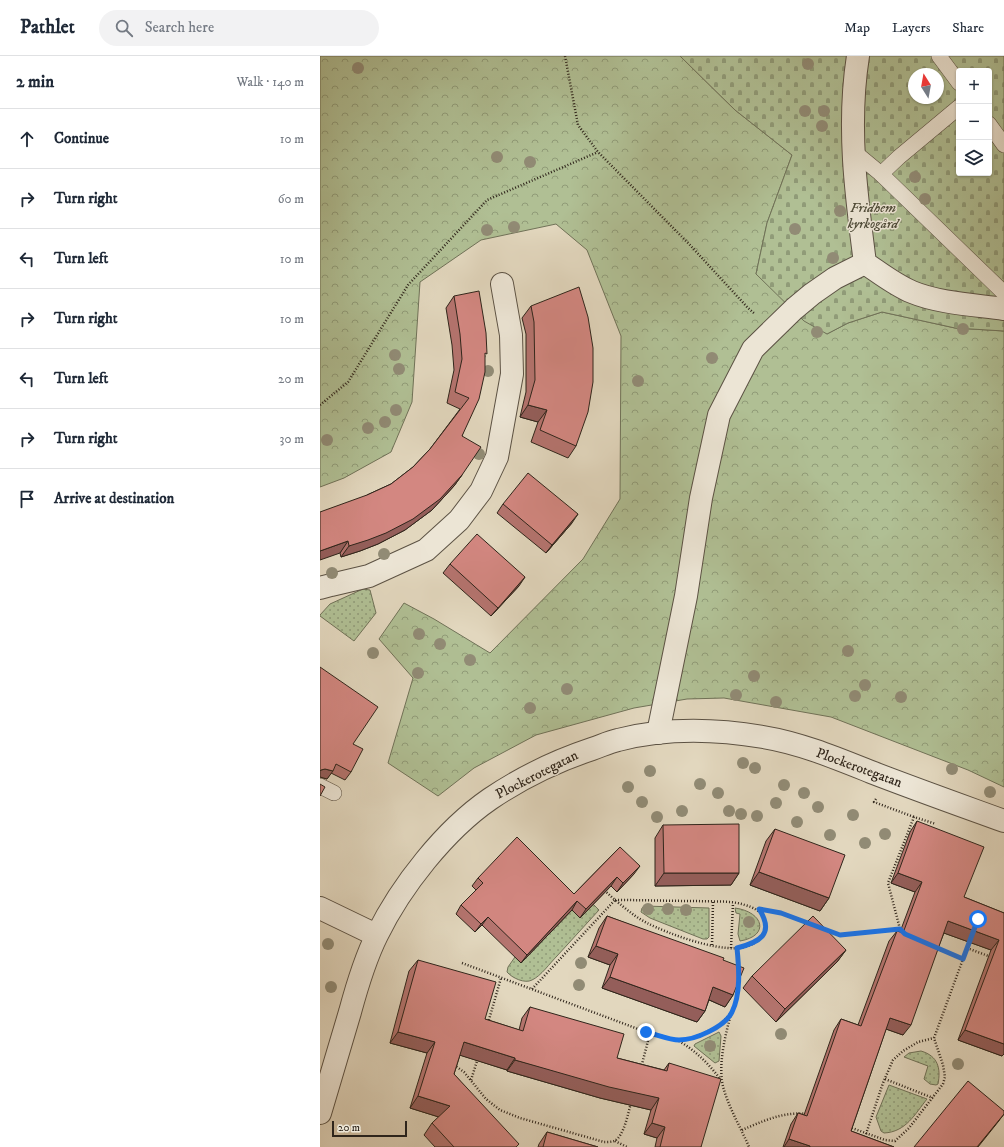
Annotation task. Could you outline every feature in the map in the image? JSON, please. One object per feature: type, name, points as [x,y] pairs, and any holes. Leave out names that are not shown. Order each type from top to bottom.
[{"type":"street","points":[[858,56],[852,111],[852,150],[857,205],[865,263],[893,282],[913,292],[939,299],[1004,310]]},
{"type":"street","points":[[658,733],[686,596],[701,498],[719,414],[753,349],[794,309],[835,278],[865,263]]},
{"type":"street","points":[[320,588],[331,584],[369,576],[426,550],[459,520],[481,491],[497,457],[512,374],[511,335],[502,284]]},
{"type":"street","name":"Plockerotegatan","points":[[320,1113],[361,975],[376,935],[397,900],[427,858],[463,821],[490,800],[528,777],[566,758],[618,740],[658,733],[723,732],[763,736],[786,741],[1004,821]]},
{"type":"street","points":[[320,908],[376,935]]},
{"type":"lane","points":[[939,56],[956,79]]},
{"type":"lane","points":[[881,174],[956,110]]},
{"type":"lane","points":[[992,128],[1004,145]]},
{"type":"lane","points":[[852,150],[881,174],[1004,292]]},
{"type":"lane","points":[[320,786],[334,793]]},
{"type":"path","points":[[565,56],[578,125],[598,152],[690,245],[748,308],[774,328]]},
{"type":"path","points":[[320,404],[348,382],[408,285],[486,200],[598,152]]},
{"type":"path","points":[[876,798],[874,802],[939,825]]},
{"type":"path","points":[[905,934],[900,929],[888,883],[914,816]]},
{"type":"path","points":[[599,885],[615,900],[647,923],[690,940],[712,945],[737,948],[751,945],[762,938],[766,928],[765,918],[759,909]]},
{"type":"path","points":[[532,989],[615,900],[744,904],[759,909],[781,913],[811,924]]},
{"type":"path","points":[[712,945],[713,902]]},
{"type":"path","points":[[732,948],[733,903]]},
{"type":"path","points":[[818,927],[840,935],[900,929]]},
{"type":"path","points":[[848,1127],[885,1140],[895,1140],[909,1128],[943,1084],[943,1065],[934,1038],[972,933]]},
{"type":"path","points":[[933,947],[963,959]]},
{"type":"path","points":[[737,948],[738,971]]},
{"type":"path","points":[[967,948],[997,959]]},
{"type":"path","points":[[462,964],[650,1033],[678,1040],[692,1048],[723,1082]]},
{"type":"path","points":[[738,977],[737,997],[731,1013],[724,1043],[721,1074],[724,1090],[749,1147]]},
{"type":"path","points":[[486,1029],[501,978]]},
{"type":"path","points":[[678,1040],[693,1038],[719,1026],[731,1013]]},
{"type":"path","points":[[640,1071],[650,1033]]},
{"type":"path","points":[[866,1134],[885,1078],[893,1060],[918,1042],[934,1038]]},
{"type":"path","points":[[471,1081],[480,1051]]},
{"type":"path","points":[[453,1064],[464,1072],[486,1099],[500,1110],[520,1118],[604,1142],[615,1141],[627,1147]]},
{"type":"path","points":[[885,1078],[933,1098]]},
{"type":"path","points":[[615,1141],[621,1135],[632,1101]]},
{"type":"path","points":[[742,1130],[783,1115],[798,1113],[809,1114]]},
{"type":"green space","points":[[320,56],[680,56],[735,110],[792,155],[767,223],[756,274],[827,334],[848,323],[882,312],[955,328],[1004,331],[1004,787],[968,770],[831,717],[724,698],[687,699],[634,708],[536,735],[474,768],[438,796],[388,763],[413,678],[379,639],[404,603],[434,619],[490,653],[583,559],[620,499],[621,336],[587,250],[556,224],[481,240],[420,282],[412,402],[391,452],[344,478],[320,487]]},
{"type":"green space","name":"Fridhem kyrkogård","points":[[680,56],[1004,56],[1004,331],[955,328],[882,312],[848,323],[827,334],[804,321],[756,274],[767,223],[792,155],[735,110]]},
{"type":"green space","points":[[363,589],[370,590],[376,613],[354,641],[320,615],[330,604]]},
{"type":"green space","points":[[593,904],[599,910],[539,976],[529,981],[522,981],[507,972],[508,967],[515,957],[521,963],[567,906],[580,917]]},
{"type":"green space","points":[[644,906],[709,908],[709,937],[707,939],[703,939],[650,918],[641,912]]},
{"type":"green space","points":[[735,908],[745,910],[752,914],[760,924],[756,934],[750,938],[740,941],[738,934],[740,914],[736,913]]},
{"type":"green space","points":[[719,1032],[721,1036],[719,1061],[715,1063],[694,1046],[695,1044]]},
{"type":"green space","points":[[921,1051],[927,1053],[935,1059],[937,1063],[939,1078],[938,1084],[936,1085],[930,1084],[924,1079],[928,1066],[904,1057],[909,1053]]},
{"type":"green space","points":[[889,1085],[927,1099],[904,1126],[892,1132],[884,1133],[881,1131],[876,1117]]},
{"type":"building","points":[[579,287],[588,317],[593,348],[593,382],[588,412],[576,446],[540,430],[547,410],[528,405],[535,380],[534,322],[531,306]]},
{"type":"building","points":[[479,291],[486,333],[487,354],[485,353],[485,372],[479,399],[462,436],[481,447],[462,475],[440,499],[413,519],[386,533],[368,540],[349,546],[348,541],[320,551],[320,512],[367,495],[391,484],[413,467],[430,449],[469,398],[455,392],[462,359],[454,296]]},
{"type":"building","points":[[528,473],[578,514],[552,545],[503,504]]},
{"type":"building","points":[[477,534],[525,577],[498,608],[450,564]]},
{"type":"building","points":[[320,667],[378,707],[353,744],[363,749],[351,772],[336,764],[333,771],[325,769],[320,771]]},
{"type":"building","points":[[320,784],[325,787],[320,796]]},
{"type":"building","points":[[917,821],[984,847],[964,897],[1004,913],[1004,1044],[965,1030],[999,940],[948,921],[911,1025],[890,1018],[851,1131],[894,1147],[810,1147],[789,1139],[798,1113],[807,1116],[841,1019],[861,1026],[897,931],[903,933],[922,882],[898,873]]},
{"type":"building","points":[[739,824],[739,873],[664,873],[663,825]]},
{"type":"building","points":[[775,829],[845,855],[829,898],[759,872]]},
{"type":"building","points":[[517,837],[574,894],[620,847],[640,866],[623,883],[617,877],[586,909],[577,901],[527,955],[488,917],[481,924],[461,905],[483,883],[478,878]]},
{"type":"building","points":[[607,916],[724,958],[723,960],[744,968],[733,995],[713,987],[705,1011],[610,977],[618,954],[596,946]]},
{"type":"building","points":[[813,916],[846,950],[785,1009],[752,976]]},
{"type":"building","points":[[418,960],[496,982],[485,1019],[523,1031],[530,1007],[624,1034],[617,1058],[667,1071],[669,1063],[721,1079],[701,1147],[660,1147],[665,1127],[652,1123],[659,1098],[609,1087],[515,1060],[515,1058],[464,1042],[454,1074],[519,1144],[516,1147],[454,1147],[432,1123],[450,1106],[418,1096],[435,1042],[398,1032]]},
{"type":"building","points":[[968,1081],[1004,1111],[1004,1114],[977,1147],[914,1147]]},
{"type":"building","points":[[547,1132],[598,1147],[543,1147]]},
{"type":"route","points":[[646,1032],[678,1040],[693,1038],[719,1026],[731,1013],[737,997],[739,964],[737,948],[751,945],[762,938],[766,928],[765,918],[759,909],[781,913],[840,935],[900,929],[905,934],[926,944],[963,959],[978,919]]}]
